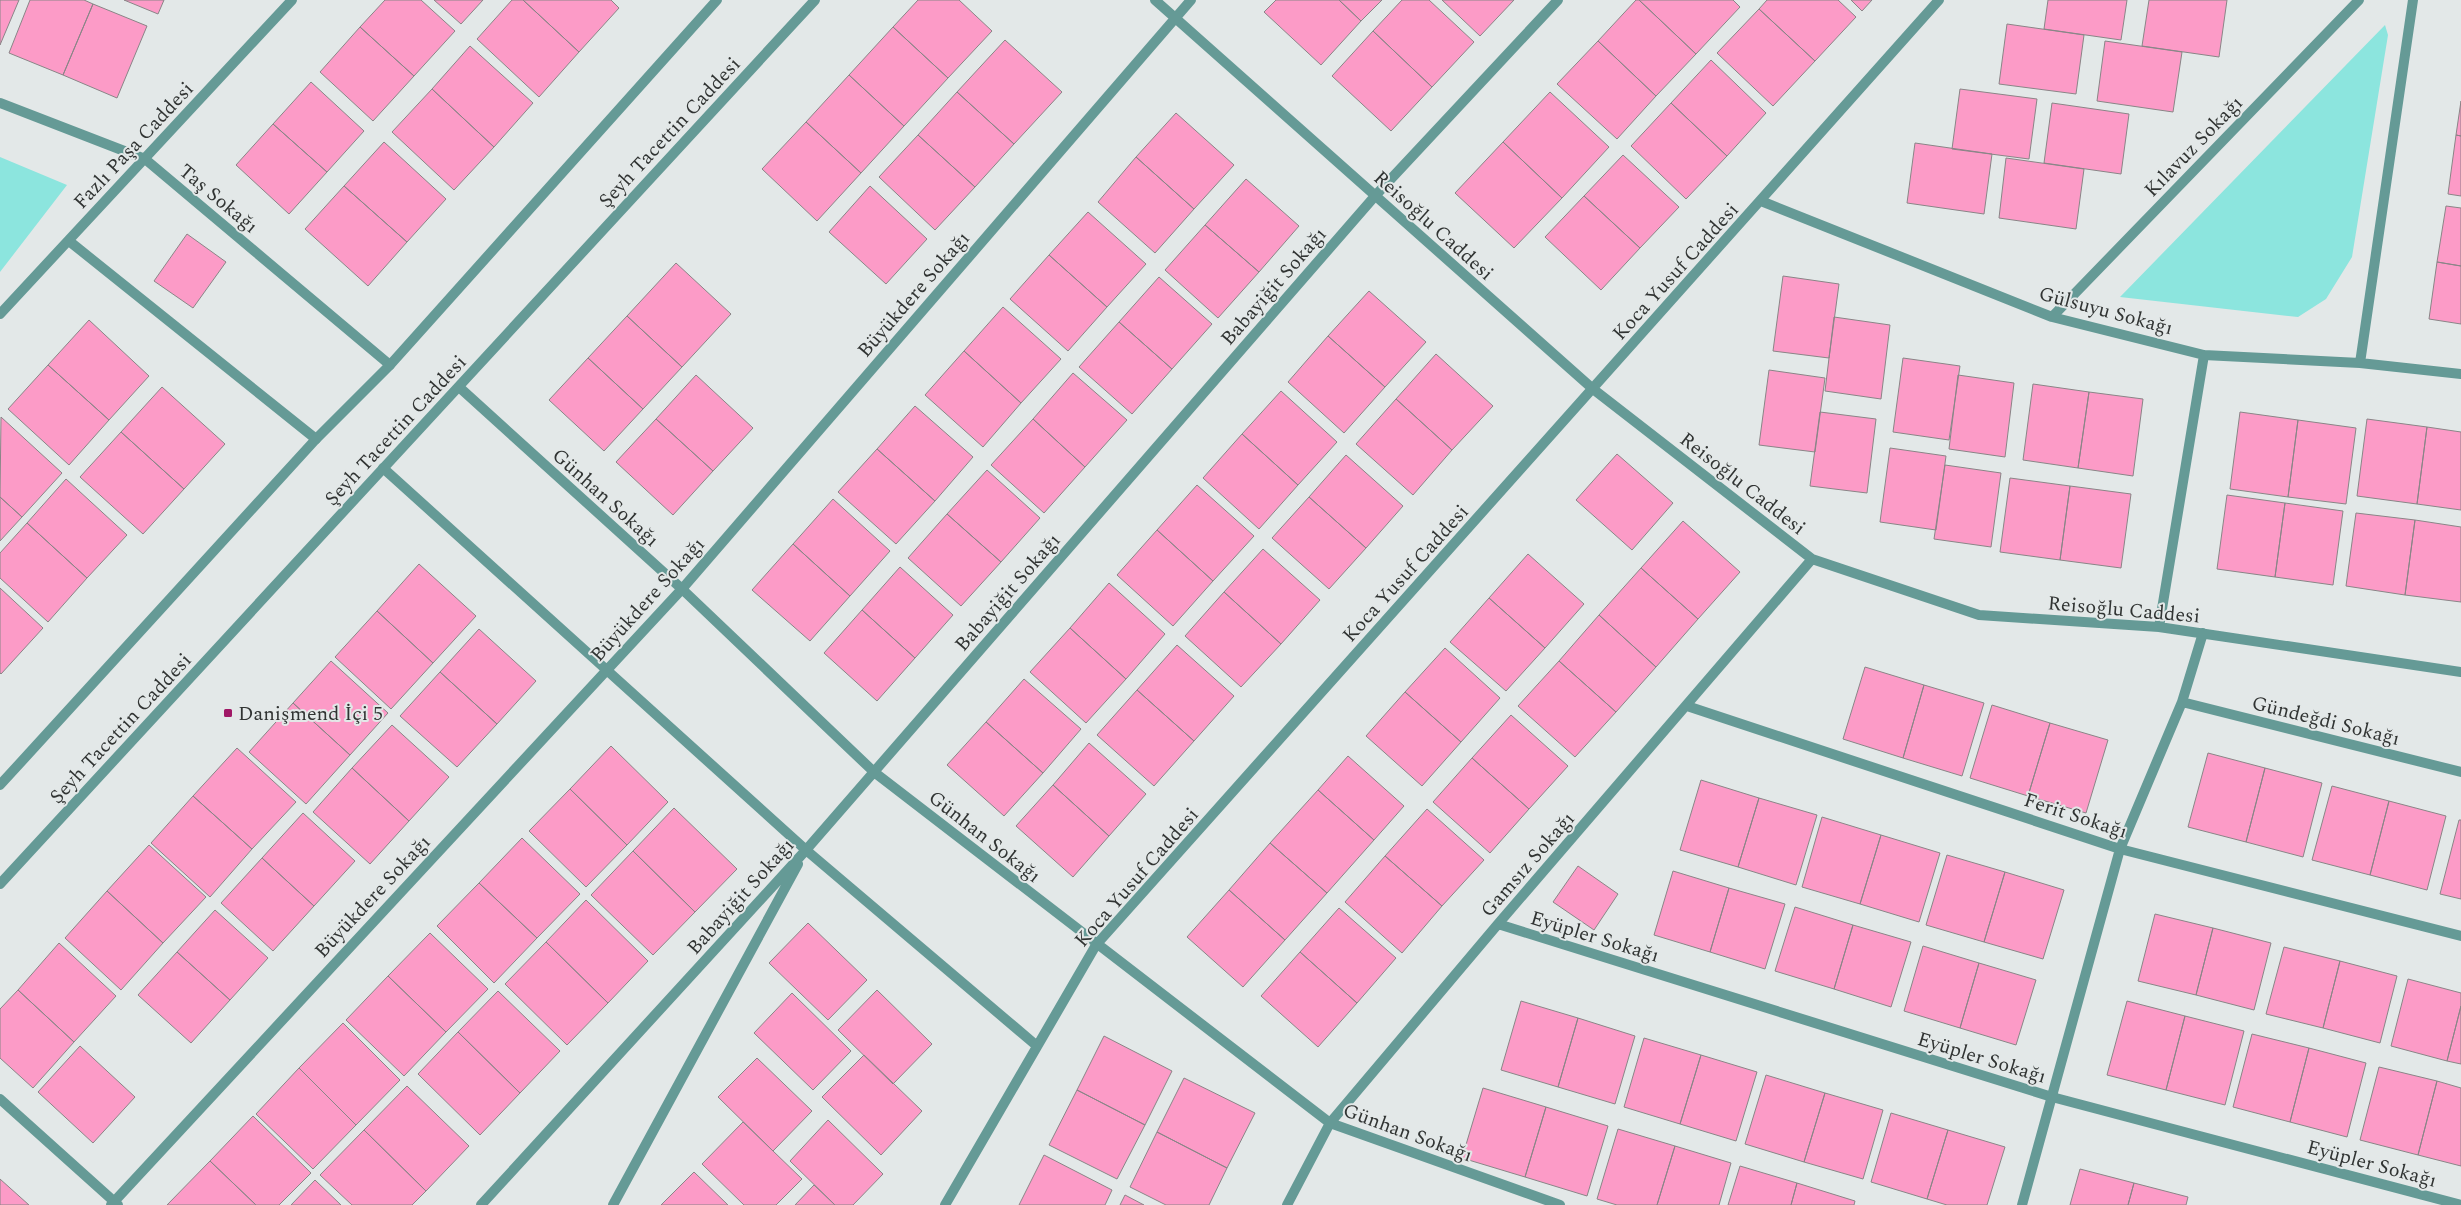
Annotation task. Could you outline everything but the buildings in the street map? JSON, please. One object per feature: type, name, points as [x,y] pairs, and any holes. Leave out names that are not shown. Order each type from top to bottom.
[{"type":"street","name":"Fazlı Paşa Caddesi","points":[[0,314],[292,0]]},
{"type":"street","points":[[0,786],[316,439],[390,365],[717,0]]},
{"type":"street","name":"Şeyh Tacettin Caddesi","points":[[0,884],[815,0]]},
{"type":"street","name":"Reisoğlu Caddesi","points":[[1155,0],[1593,389],[1812,558],[1979,615],[2159,627],[2461,672]]},
{"type":"street","name":"Büyükdere Sokağı","points":[[114,1204],[682,589],[1191,0]]},
{"type":"street","name":"Babayiğit Sokağı","points":[[481,1205],[806,850],[1375,196],[1558,0]]},
{"type":"street","name":"Koca Yusuf Caddesi","points":[[945,1205],[1096,945],[1939,0]]},
{"type":"street","name":"Kılavuz Sokağı","points":[[2052,317],[2359,0]]},
{"type":"street","points":[[2360,363],[2413,0]]},
{"type":"street","name":"Taş Sokağı","points":[[0,103],[145,159],[390,365]]},
{"type":"street","name":"Gülsuyu Sokağı","points":[[1761,201],[2052,317],[2204,355],[2360,363],[2461,374]]},
{"type":"street","points":[[69,241],[316,439]]},
{"type":"street","points":[[2159,627],[2204,355]]},
{"type":"street","name":"Günhan Sokağı","points":[[459,387],[682,589],[874,772],[1096,945],[1330,1123],[1560,1205]]},
{"type":"street","points":[[383,468],[806,850],[1037,1046]]},
{"type":"street","name":"Gamsız Sokağı","points":[[1288,1205],[1330,1123],[1812,558]]},
{"type":"street","points":[[2022,1205],[2120,849],[2182,702],[2203,633]]},
{"type":"street","name":"Gündeğdi Sokağı","points":[[2182,702],[2461,772]]},
{"type":"street","name":"Ferit Sokağı","points":[[1687,706],[2120,849],[2461,936]]},
{"type":"street","points":[[613,1205],[806,850]]},
{"type":"street","name":"Eyüpler Sokağı","points":[[1498,924],[2052,1097],[2461,1205]]},
{"type":"street","points":[[0,1099],[114,1204]]},
{"type":"shaded area","points":[[2385,25],[2388,35],[2352,257],[2326,299],[2298,317],[2120,297]]},
{"type":"shaded area","points":[[0,157],[67,185],[0,272]]},
{"type":"place","name":"Danişmend İçi 5","points":[[228,713]]}]
